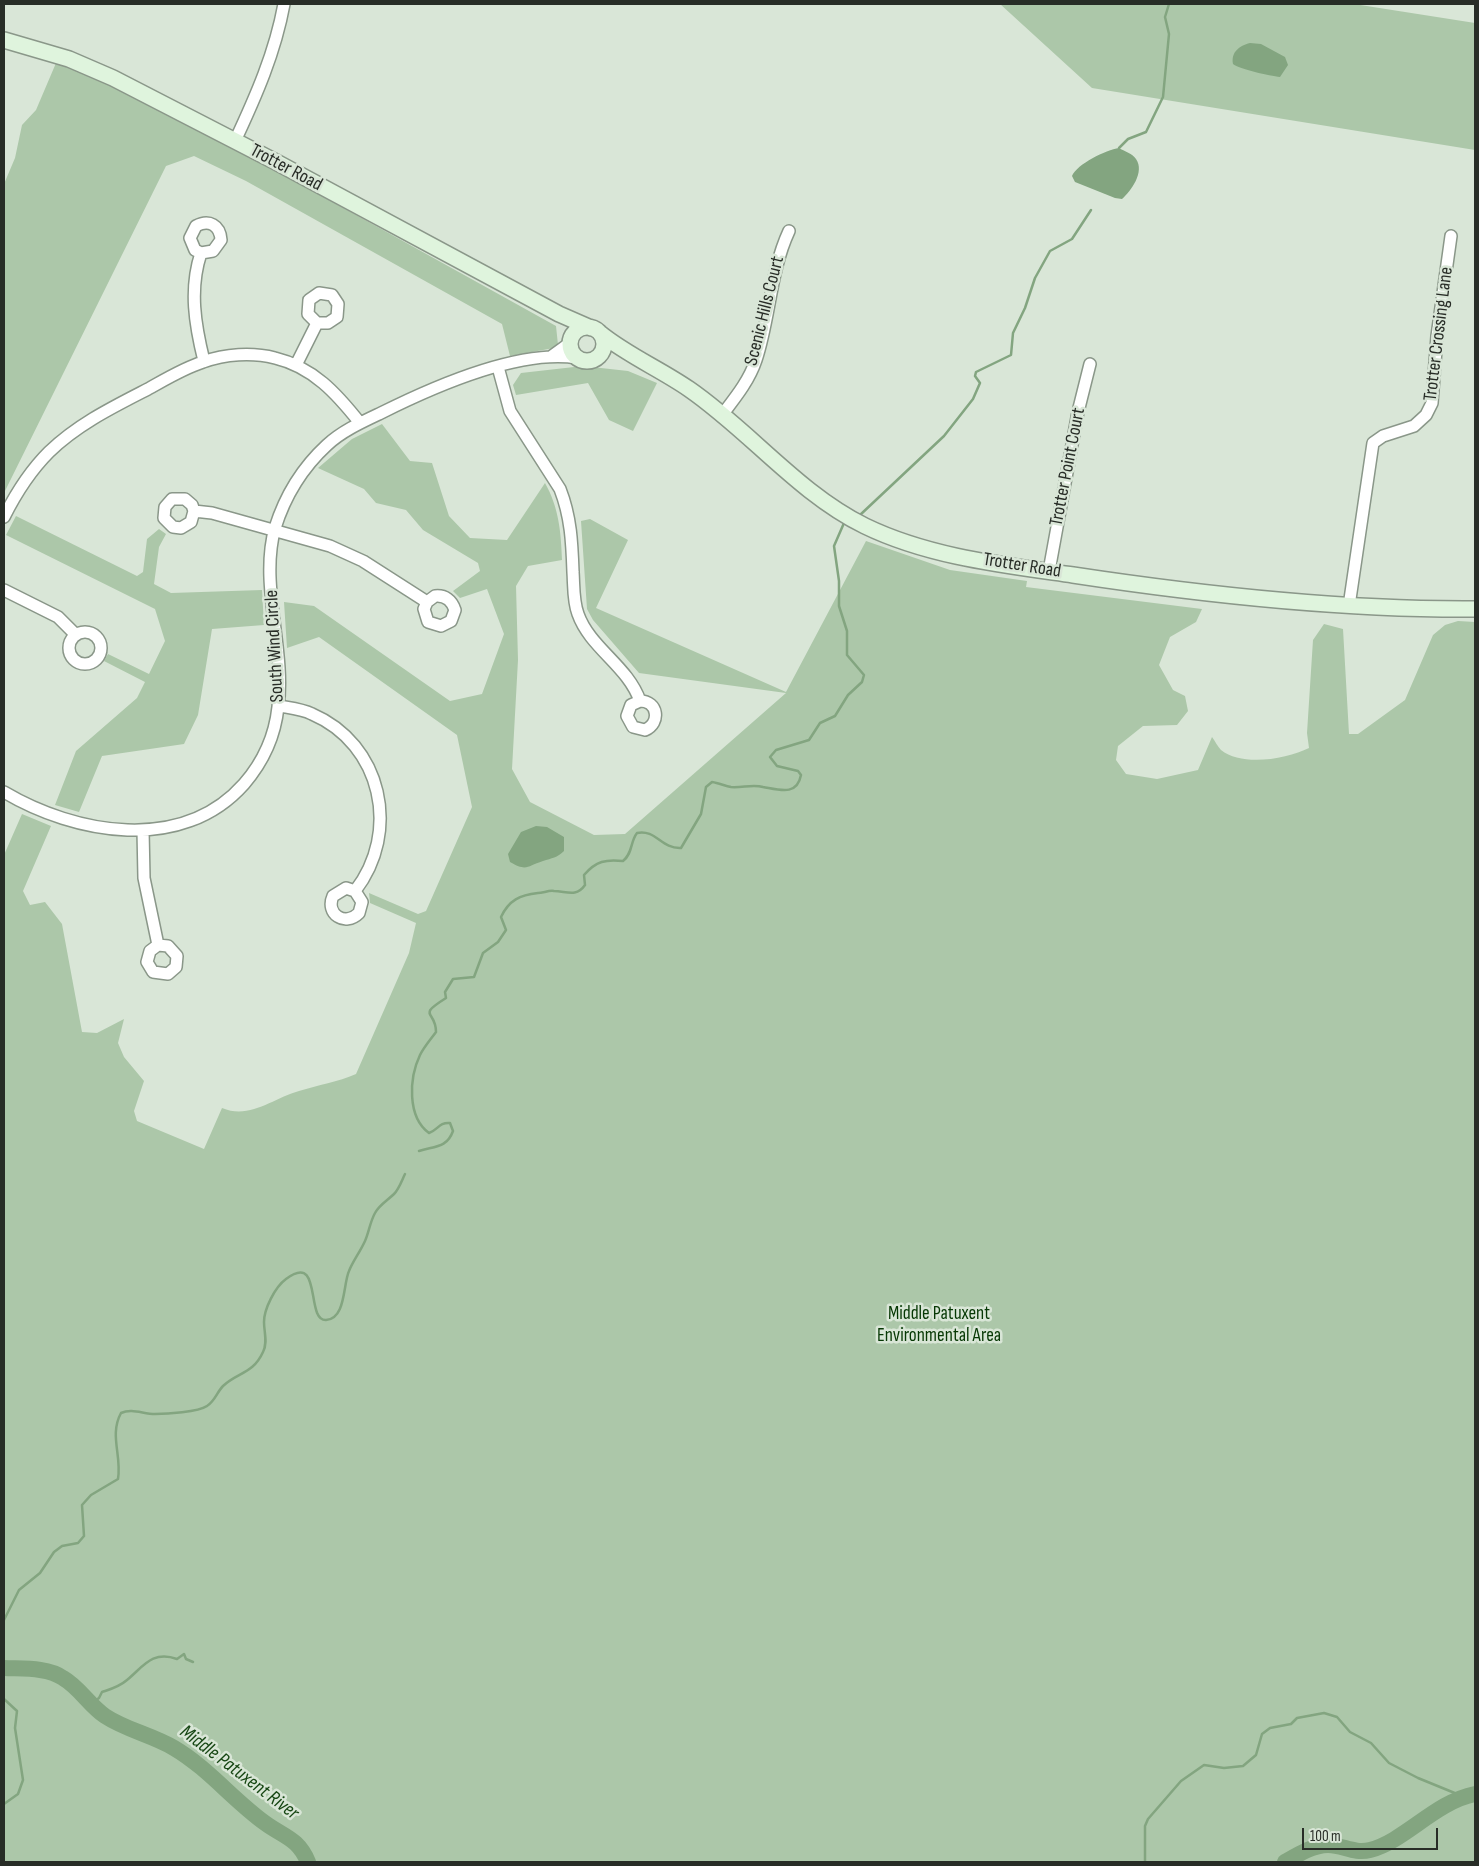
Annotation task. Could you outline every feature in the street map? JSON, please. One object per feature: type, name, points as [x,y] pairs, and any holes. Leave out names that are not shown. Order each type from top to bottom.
[{"type":"street","points":[[235,141],[266,73],[280,26],[284,4]]},
{"type":"street","name":"Trotter Road","points":[[4,40],[92,68],[235,141],[559,314],[596,331],[629,354],[689,389],[809,489],[849,518],[867,527],[937,551],[1009,566],[1117,582],[1349,606],[1475,609]]},
{"type":"street","name":"Scenic Hills Court","points":[[722,415],[742,389],[756,360],[779,253],[789,231]]},
{"type":"street","name":"Trotter Crossing Lane","points":[[1349,606],[1373,444],[1383,436],[1414,426],[1426,415],[1432,403],[1437,336],[1451,236]]},
{"type":"street","points":[[201,253],[194,280],[194,306],[198,338],[204,361]]},
{"type":"street","points":[[559,314],[568,328],[572,352],[577,358],[588,361],[616,353],[629,354]]},
{"type":"street","points":[[296,365],[317,323]]},
{"type":"street","points":[[570,341],[579,329],[596,331],[604,343],[598,358]]},
{"type":"street","name":"South Wind Circle","points":[[4,792],[34,808],[69,821],[110,828],[143,830],[181,824],[198,819],[213,811],[250,777],[267,749],[278,706],[279,690],[271,568],[274,531],[286,500],[303,470],[328,444],[360,423],[433,388],[498,367],[548,357],[559,352],[570,341]]},
{"type":"street","points":[[4,517],[27,477],[63,440],[97,415],[204,361],[238,355],[256,355],[296,365],[314,375],[328,386],[360,423]]},
{"type":"street","name":"South Wind Circle","points":[[548,357],[577,358]]},
{"type":"street","name":"Trotter Point Court","points":[[1049,571],[1076,422],[1090,364]]},
{"type":"street","points":[[498,367],[510,411],[560,489],[566,503],[571,531],[574,601],[580,621],[632,682],[640,701]]},
{"type":"street","points":[[194,511],[212,513],[330,546],[354,557],[396,581],[427,602]]},
{"type":"street","points":[[4,590],[58,617],[75,634]]},
{"type":"street","points":[[278,706],[311,713],[341,731],[354,743],[373,775],[378,793],[382,826],[374,858],[368,872],[355,891]]},
{"type":"street","points":[[143,830],[144,878],[158,945]]},
{"type":"green space","points":[[1000,4],[1354,4],[1475,23],[1475,150],[1092,88]]},
{"type":"green space","points":[[56,63],[100,80],[257,160],[556,326],[558,345],[554,348],[510,356],[502,324],[246,181],[194,156],[166,166],[4,493],[4,184],[15,158],[22,125],[36,110]]},
{"type":"green space","points":[[583,366],[628,371],[657,383],[633,431],[609,420],[588,383],[516,395],[513,385],[521,373]]},
{"type":"green space","name":"Middle Patuxent Environmental Area","points":[[382,424],[410,461],[432,463],[449,516],[470,538],[507,540],[545,483],[550,492],[558,520],[562,560],[528,566],[516,586],[518,660],[512,769],[530,802],[594,835],[625,834],[786,693],[639,673],[593,620],[587,609],[581,521],[590,519],[628,540],[596,608],[786,692],[866,541],[950,570],[1027,581],[1026,587],[1202,609],[1196,622],[1170,637],[1159,665],[1173,690],[1185,696],[1188,711],[1177,725],[1143,726],[1118,746],[1116,760],[1126,774],[1157,779],[1198,770],[1212,737],[1221,750],[1230,755],[1252,760],[1277,758],[1309,748],[1307,733],[1313,640],[1324,624],[1343,629],[1349,734],[1358,734],[1405,700],[1433,635],[1445,625],[1458,621],[1475,622],[1475,1862],[4,1862],[4,855],[22,814],[51,826],[23,891],[30,905],[45,902],[62,924],[82,1032],[97,1033],[124,1019],[118,1043],[124,1057],[144,1081],[134,1111],[137,1121],[204,1149],[222,1108],[232,1111],[252,1110],[289,1094],[356,1074],[409,953],[416,923],[370,903],[369,893],[418,914],[426,911],[472,807],[457,735],[319,637],[287,648],[284,602],[314,606],[450,701],[482,694],[504,634],[487,589],[460,598],[453,591],[480,571],[478,563],[423,530],[406,510],[376,503],[364,489],[318,468],[352,439]]},
{"type":"green space","points":[[16,516],[137,576],[143,572],[147,539],[159,529],[166,534],[159,547],[154,584],[171,593],[262,590],[264,625],[212,629],[198,715],[184,744],[102,756],[79,812],[55,805],[76,751],[137,698],[145,682],[104,661],[108,654],[149,674],[165,641],[155,609],[6,535]]},
{"type":"shaded area","points":[[1250,43],[1261,44],[1285,57],[1288,65],[1280,77],[1262,74],[1233,64],[1233,56],[1237,50]]},
{"type":"shaded area","points":[[1119,148],[1135,157],[1139,170],[1136,181],[1122,199],[1075,182],[1072,176],[1086,162]]},
{"type":"shaded area","points":[[536,826],[547,827],[564,837],[564,851],[554,858],[527,867],[520,867],[510,862],[508,854],[521,832]]},
{"type":"waterway","points":[[1119,148],[1128,139],[1146,132],[1163,97],[1169,34],[1165,17],[1169,4]]},
{"type":"waterway","points":[[860,515],[944,436],[973,399],[980,383],[975,376],[976,372],[1011,355],[1013,333],[1025,308],[1035,278],[1050,251],[1072,239],[1091,210]]},
{"type":"waterway","points":[[419,1151],[444,1143],[453,1131],[450,1123],[446,1123],[429,1133],[417,1117],[412,1097],[416,1064],[436,1032],[430,1011],[446,998],[445,992],[453,979],[474,977],[483,953],[498,942],[506,930],[501,917],[511,902],[532,894],[550,891],[574,893],[582,889],[585,885],[584,875],[597,864],[611,860],[623,861],[626,858],[637,833],[649,834],[668,846],[681,848],[701,814],[706,787],[712,782],[731,787],[755,786],[781,790],[792,789],[799,782],[801,775],[798,771],[777,766],[770,757],[776,750],[809,740],[820,723],[835,716],[848,695],[862,682],[864,675],[847,655],[847,631],[839,606],[839,581],[834,546],[844,523]]},
{"type":"waterway","points":[[4,1620],[19,1590],[40,1573],[54,1552],[62,1546],[78,1543],[84,1536],[82,1505],[91,1495],[118,1479],[116,1429],[121,1413],[129,1411],[155,1414],[174,1413],[197,1410],[210,1404],[223,1386],[250,1369],[259,1359],[265,1345],[264,1317],[268,1305],[282,1283],[297,1273],[305,1274],[309,1280],[316,1310],[320,1317],[326,1320],[337,1314],[343,1300],[349,1271],[365,1241],[375,1213],[396,1192],[405,1174]]},
{"type":"waterway","points":[[89,1705],[99,1698],[102,1692],[115,1688],[154,1658],[168,1657],[177,1659],[184,1654],[186,1659],[193,1662]]},
{"type":"waterway","name":"Middle Patuxent River","points":[[4,1668],[34,1669],[57,1674],[74,1686],[105,1716],[174,1748],[198,1765],[253,1814],[295,1843],[308,1862]]},
{"type":"waterway","points":[[4,1699],[17,1711],[15,1728],[23,1780],[18,1794],[4,1804]]},
{"type":"waterway","points":[[1145,1862],[1145,1826],[1148,1819],[1181,1781],[1204,1765],[1224,1768],[1243,1766],[1256,1755],[1262,1734],[1270,1728],[1291,1724],[1297,1718],[1324,1713],[1337,1717],[1350,1732],[1371,1743],[1389,1763],[1418,1778],[1462,1796]]},
{"type":"waterway","name":"Middle Patuxent River","points":[[1285,1862],[1305,1851],[1322,1845],[1333,1845],[1359,1851],[1370,1850],[1396,1839],[1433,1813],[1460,1798],[1475,1794]]}]
